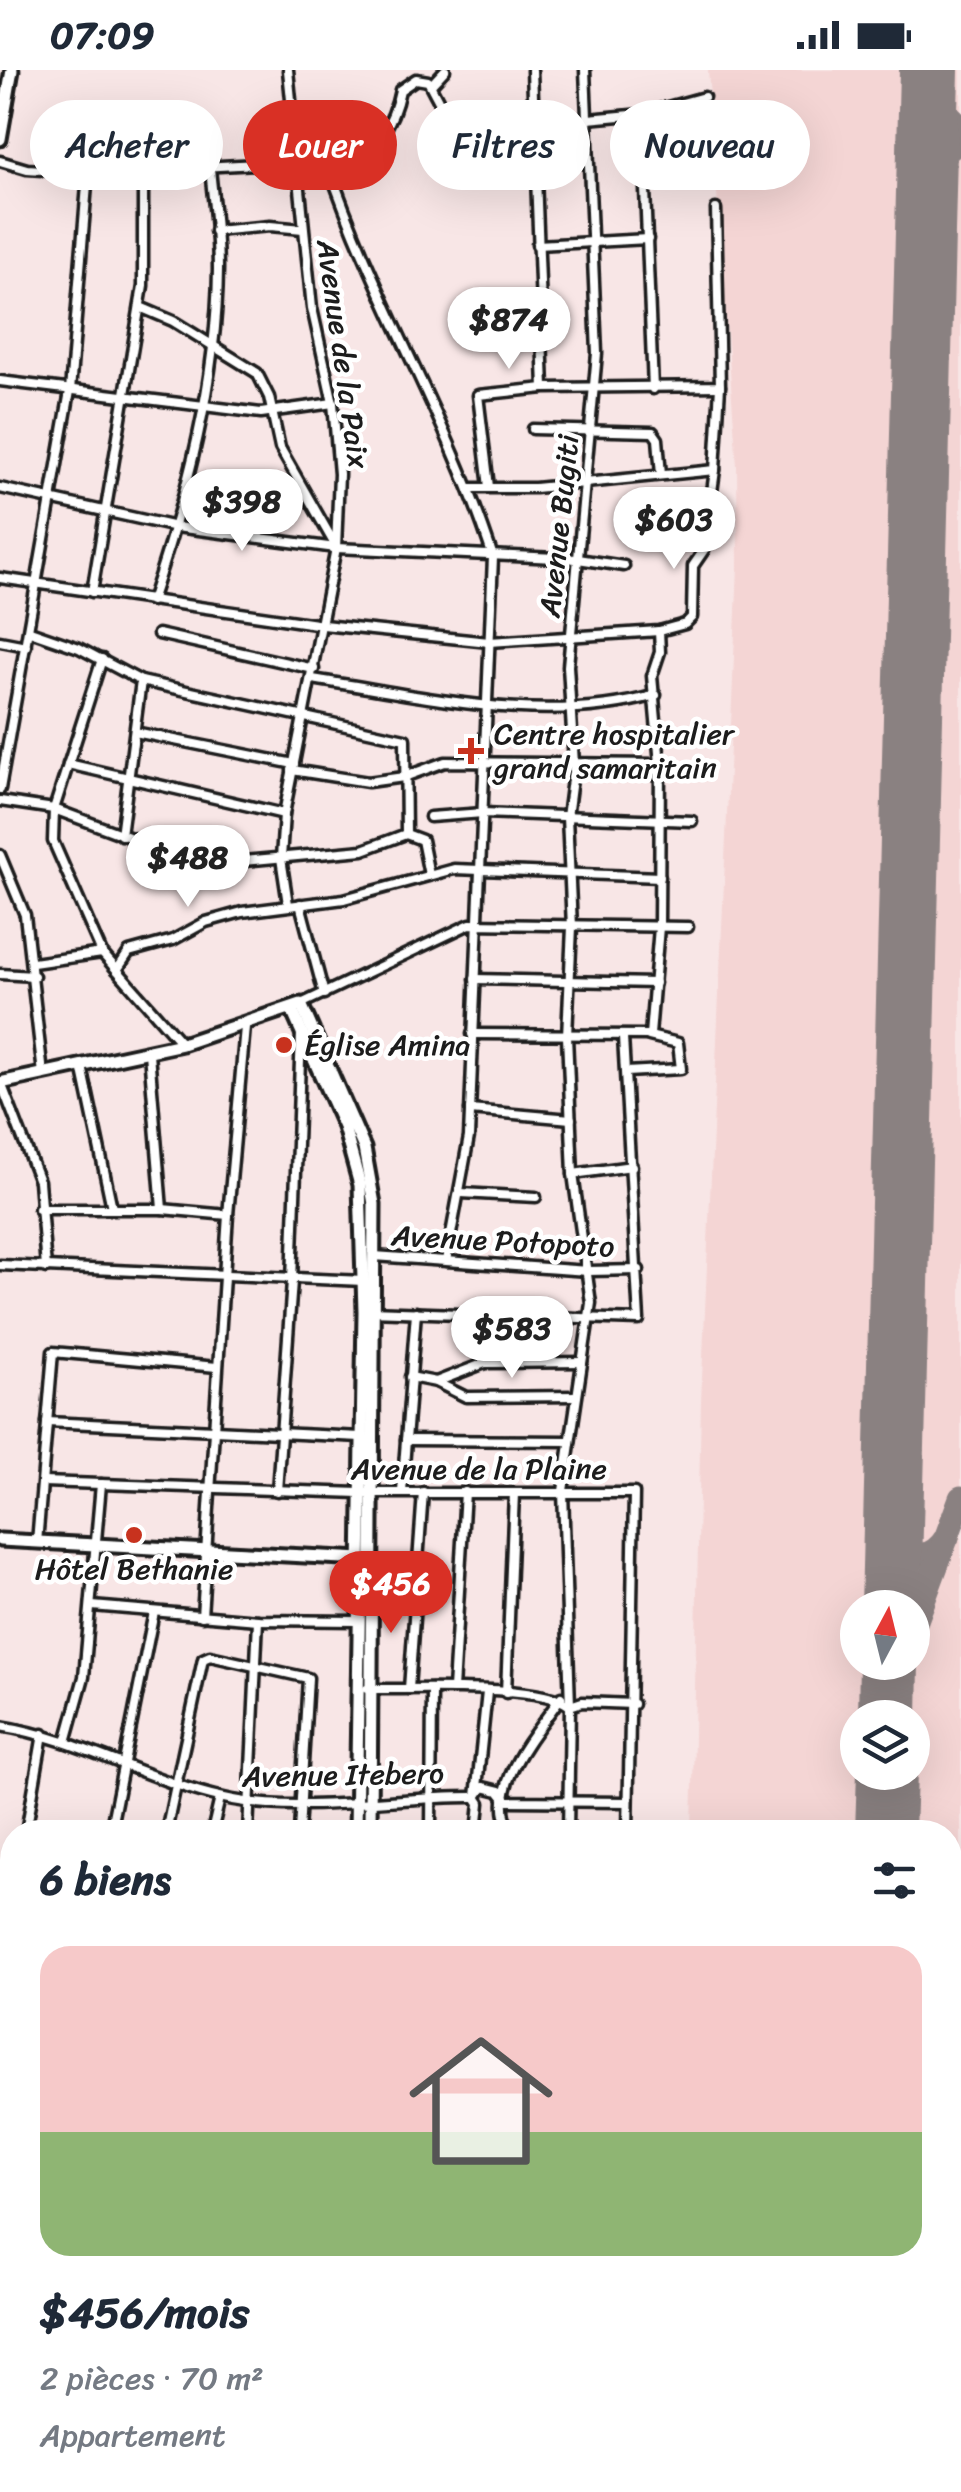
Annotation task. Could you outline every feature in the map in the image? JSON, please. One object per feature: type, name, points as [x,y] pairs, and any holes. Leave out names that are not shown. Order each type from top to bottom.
[{"type":"main road","points":[[0,139],[12,70]]},
{"type":"main road","points":[[0,1083],[148,1053],[245,1027],[296,1006]]},
{"type":"main road","points":[[296,1006],[301,1028],[358,1150]]},
{"type":"main road","points":[[296,1006],[358,1150],[371,1256],[364,1558],[364,1800],[368,1820]]},
{"type":"main road","points":[[366,1492],[361,1437],[371,1311],[364,1281],[371,1256]]},
{"type":"main road","points":[[0,1540],[97,1548],[364,1558]]},
{"type":"main road","points":[[364,1558],[358,1620],[366,1689]]},
{"type":"main road","points":[[359,1820],[364,1800]]},
{"type":"street","name":"Avenue de la Paix","points":[[288,70],[291,100]]},
{"type":"street","points":[[431,86],[445,70]]},
{"type":"street","points":[[532,70],[533,100]]},
{"type":"street","name":"Avenue Bugiti","points":[[584,100],[585,70]]},
{"type":"street","points":[[397,104],[400,90],[416,78],[431,86],[438,100]]},
{"type":"street","points":[[693,100],[704,97]]},
{"type":"street","points":[[0,161],[30,169]]},
{"type":"street","points":[[0,789],[70,392],[87,190]]},
{"type":"street","points":[[92,592],[140,307],[143,190]]},
{"type":"street","points":[[151,600],[176,527],[214,344],[212,190]]},
{"type":"street","name":"Avenue de la Paix","points":[[288,904],[281,858],[284,814],[336,548],[339,474],[333,403],[312,308],[300,190]]},
{"type":"street","points":[[339,190],[428,402],[471,488],[493,557],[470,1110],[446,1261]]},
{"type":"street","points":[[536,190],[544,388]]},
{"type":"street","name":"Avenue Bugiti","points":[[568,1820],[570,1706],[563,1491],[590,1316],[588,1271],[573,1174],[567,1036],[572,928],[567,817],[574,764],[568,706],[570,637],[596,390],[589,190]]},
{"type":"street","points":[[646,190],[653,389]]},
{"type":"street","points":[[0,578],[323,626],[490,642],[659,631],[686,624],[692,617],[693,566],[704,550],[715,470],[720,386],[716,208]]},
{"type":"street","points":[[215,231],[256,226],[303,229]]},
{"type":"street","points":[[537,245],[648,239]]},
{"type":"street","points":[[140,307],[214,344],[258,373],[280,448],[324,518],[336,548]]},
{"type":"street","points":[[0,381],[271,414],[333,403]]},
{"type":"street","points":[[489,487],[478,395],[544,388],[720,386]]},
{"type":"street","points":[[532,429],[652,432],[658,438],[660,475]]},
{"type":"street","points":[[471,488],[535,488],[715,470]]},
{"type":"street","points":[[0,488],[176,527],[336,548],[578,559],[624,566]]},
{"type":"street","points":[[30,631],[102,659],[141,681],[404,739],[406,834]]},
{"type":"street","points":[[649,1036],[660,928],[660,737],[652,676],[660,652],[659,631]]},
{"type":"street","points":[[158,634],[313,674],[486,707],[606,706],[656,695]]},
{"type":"street","points":[[0,640],[26,646]]},
{"type":"street","points":[[102,659],[54,808],[57,856],[102,953],[182,1044]]},
{"type":"street","points":[[120,835],[141,681]]},
{"type":"street","points":[[0,722],[10,723]]},
{"type":"street","points":[[135,732],[368,782],[404,777],[433,764],[484,760],[660,764]]},
{"type":"street","points":[[660,737],[682,736]]},
{"type":"street","points":[[68,764],[284,814]]},
{"type":"street","points":[[0,801],[54,808],[120,835],[210,862],[363,850],[406,834],[422,840],[430,875]]},
{"type":"street","points":[[430,817],[482,814],[692,821]]},
{"type":"street","points":[[0,854],[2,871],[21,902],[34,976],[44,1074]]},
{"type":"street","points":[[118,970],[132,950],[172,940],[215,919],[288,904],[344,899],[430,875],[479,870],[660,876]]},
{"type":"street","points":[[300,904],[324,994]]},
{"type":"street","points":[[296,1006],[452,930],[477,923],[572,928],[688,927]]},
{"type":"street","points":[[32,963],[102,953]]},
{"type":"street","points":[[0,974],[34,976]]},
{"type":"street","points":[[475,979],[656,983]]},
{"type":"street","points":[[202,1616],[223,1278],[245,1027]]},
{"type":"street","points":[[277,1491],[292,1280],[301,1028]]},
{"type":"street","points":[[472,1034],[649,1036],[678,1043],[681,1069],[626,1072]]},
{"type":"street","points":[[371,1311],[638,1320],[639,1270],[623,1036]]},
{"type":"street","points":[[148,1053],[162,1208]]},
{"type":"street","points":[[82,1066],[112,1208]]},
{"type":"street","points":[[0,1083],[34,1163],[46,1268]]},
{"type":"street","points":[[470,1110],[571,1119]]},
{"type":"street","points":[[573,1174],[632,1166]]},
{"type":"street","points":[[460,1192],[536,1197]]},
{"type":"street","points":[[39,1209],[162,1208],[228,1216]]},
{"type":"street","name":"Avenue Potopoto","points":[[371,1256],[588,1271],[639,1270]]},
{"type":"street","points":[[0,1264],[223,1278],[364,1281]]},
{"type":"street","points":[[402,1492],[416,1312]]},
{"type":"street","points":[[37,1543],[53,1352],[217,1367]]},
{"type":"street","points":[[436,1382],[484,1363],[582,1362]]},
{"type":"street","points":[[410,1376],[436,1382],[466,1397],[576,1396]]},
{"type":"street","points":[[47,1422],[361,1437]]},
{"type":"street","points":[[406,1440],[570,1441]]},
{"type":"street","name":"Avenue de la Plaine","points":[[43,1482],[277,1491],[630,1491],[636,1496],[628,1820]]},
{"type":"street","points":[[66,1742],[82,1696],[101,1484]]},
{"type":"street","points":[[409,1689],[423,1492]]},
{"type":"street","points":[[453,1689],[465,1492]]},
{"type":"street","points":[[506,1693],[514,1493]]},
{"type":"street","points":[[92,1606],[258,1620],[358,1620]]},
{"type":"street","points":[[113,1820],[154,1612]]},
{"type":"street","points":[[248,1820],[258,1620]]},
{"type":"street","points":[[169,1820],[203,1660],[210,1656],[308,1678],[300,1820]]},
{"type":"street","points":[[366,1689],[506,1693],[560,1698],[570,1706],[582,1702],[633,1704]]},
{"type":"street","points":[[431,1820],[432,1689]]},
{"type":"street","points":[[508,1820],[502,1801],[505,1784],[567,1689]]},
{"type":"street","points":[[477,1820],[488,1692]]},
{"type":"street","name":"Avenue Itebero","points":[[0,1726],[42,1734],[220,1798],[249,1802],[430,1796],[478,1800],[483,1788],[499,1791],[502,1801],[628,1802]]},
{"type":"street","points":[[28,1820],[42,1734]]},
{"type":"street","points":[[215,1820],[220,1798]]},
{"type":"street","points":[[478,1800],[502,1801]]},
{"type":"shaded area","points":[[708,70],[961,70],[961,1820],[692,1820],[701,1401],[738,566],[737,466],[717,190],[810,190],[810,100],[710,100]]},
{"type":"taxiway","points":[[929,70],[934,102],[961,128]]},
{"type":"taxiway","points":[[926,180],[934,162],[961,139]]},
{"type":"taxiway","points":[[927,1590],[961,1498]]},
{"type":"taxiway","points":[[892,1533],[904,1549],[918,1555],[933,1551],[947,1537]]},
{"type":"taxiway","points":[[890,1700],[896,1680]]},
{"type":"runway","points":[[891,1590],[929,70]]},
{"type":"runway","points":[[888,1700],[889,1680]]},
{"type":"runway","points":[[885,1820],[886,1790]]},
{"type":"place","name":"Centre hospitalier grand samaritain","points":[[471,751]]},
{"type":"place","name":"Église Amina","points":[[284,1045]]},
{"type":"place","name":"Hôtel Bethanie","points":[[134,1535]]}]
